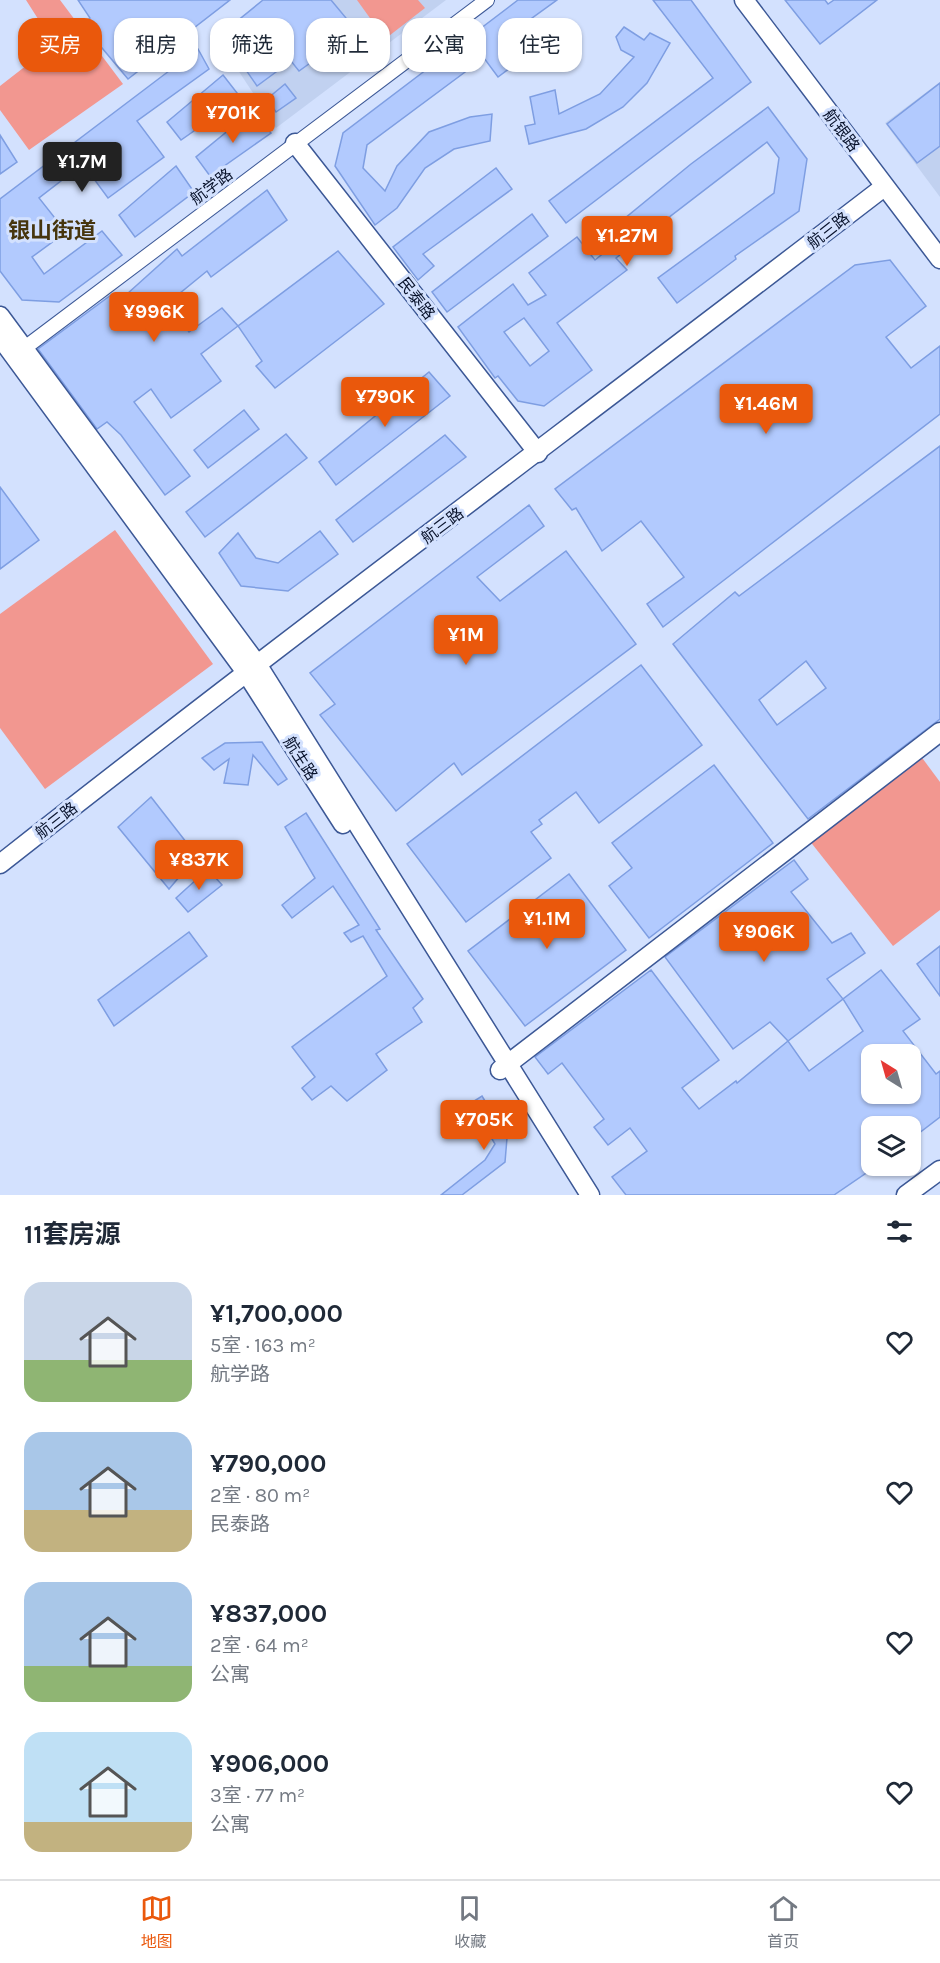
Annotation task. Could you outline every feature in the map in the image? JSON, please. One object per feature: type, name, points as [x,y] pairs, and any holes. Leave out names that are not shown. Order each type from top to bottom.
[{"type":"street","name":"航学路","points":[[19,352],[487,0]]},
{"type":"street","name":"航银路","points":[[744,0],[940,259]]},
{"type":"street","name":"民泰路","points":[[295,143],[538,453]]},
{"type":"street","name":"航三路","points":[[0,864],[251,667],[538,453],[884,187]]},
{"type":"street","points":[[0,316],[19,352],[251,667],[503,1067],[590,1195]]},
{"type":"street","points":[[0,338],[19,352]]},
{"type":"street","points":[[503,1067],[940,732]]},
{"type":"street","points":[[503,1067],[577,1195]]},
{"type":"street","points":[[906,1195],[940,1170]]},
{"type":"shaded area","points":[[26,0],[60,0],[74,18],[37,18]]},
{"type":"shaded area","points":[[307,0],[446,0],[422,18],[402,18],[402,33],[390,42],[390,18],[306,18],[306,72],[350,72],[276,128],[239,72],[294,72],[294,18],[283,18]]},
{"type":"shaded area","points":[[357,0],[418,0],[425,8],[412,18],[402,18],[402,26],[390,35],[390,18],[370,18]]},
{"type":"shaded area","points":[[102,56],[123,84],[29,150],[0,110],[0,86],[18,72],[102,72]]},
{"type":"shaded area","points":[[940,82],[940,197],[885,123]]},
{"type":"shaded area","points":[[115,530],[213,664],[45,789],[0,728],[0,614]]},
{"type":"shaded area","points":[[920,755],[940,782],[940,910],[893,946],[809,840]]},
{"type":"building","points":[[78,0],[230,0],[198,25],[198,18],[114,18],[114,62],[102,48],[102,18],[90,18]]},
{"type":"building","points":[[263,0],[331,0],[346,18],[306,18],[306,66],[299,71],[294,65],[294,18],[241,18]]},
{"type":"building","points":[[518,0],[557,0],[532,18],[498,18],[498,72],[505,72],[498,77],[486,61],[486,24]]},
{"type":"building","points":[[653,0],[691,0],[751,82],[566,223],[549,201],[713,78]]},
{"type":"building","points":[[785,0],[825,0],[828,4],[834,0],[877,0],[820,44]]},
{"type":"building","points":[[624,27],[644,40],[650,33],[670,43],[647,83],[623,107],[586,129],[529,144],[525,126],[535,124],[530,97],[555,90],[559,114],[600,94],[634,57],[621,50],[616,37]]},
{"type":"building","points":[[198,49],[209,69],[137,121],[164,157],[108,198],[83,164],[39,198],[66,232],[32,257],[44,274],[102,231],[122,255],[59,302],[22,300],[0,271],[0,199],[168,72],[198,72]]},
{"type":"building","points":[[122,72],[137,72],[128,79]]},
{"type":"building","points":[[247,72],[276,72],[257,86]]},
{"type":"building","points":[[423,72],[465,72],[367,145],[363,168],[385,191],[397,166],[429,132],[470,117],[492,114],[490,141],[454,149],[425,168],[397,208],[375,225],[335,166],[343,133]]},
{"type":"building","points":[[223,75],[241,98],[181,140],[167,122]]},
{"type":"building","points":[[940,83],[940,146],[917,163],[887,124]]},
{"type":"building","points":[[285,84],[296,98],[276,112],[267,99]]},
{"type":"building","points":[[768,107],[807,159],[799,211],[735,256],[736,259],[677,303],[658,278],[774,193],[779,158],[767,142],[616,258],[627,270],[557,323],[592,370],[544,406],[518,401],[498,376],[495,378],[458,327],[513,284],[528,305],[546,295],[529,273],[577,237],[595,260],[621,239],[613,228],[691,164]],"holes":[[[524,318],[549,351],[530,366],[504,332]]]},
{"type":"building","points":[[252,111],[271,133],[210,176],[196,157]]},
{"type":"building","points":[[0,135],[17,162],[0,174]]},
{"type":"building","points":[[176,166],[194,192],[135,237],[119,215]]},
{"type":"building","points":[[496,168],[512,189],[423,254],[434,266],[418,280],[393,247]]},
{"type":"building","points":[[267,190],[287,220],[211,277],[207,271],[168,303],[189,332],[222,308],[238,326],[201,354],[221,381],[171,418],[151,389],[134,402],[190,476],[165,495],[121,435],[107,422],[97,429],[38,349],[111,295],[117,303],[177,249],[182,256]]},
{"type":"building","points":[[532,214],[548,236],[447,312],[432,292]]},
{"type":"building","points":[[338,251],[384,304],[275,388],[256,366],[262,361],[238,326]]},
{"type":"building","points":[[890,260],[926,306],[886,337],[911,368],[940,346],[940,414],[663,627],[647,604],[684,577],[641,521],[602,551],[576,508],[572,510],[555,489],[855,265]]},
{"type":"building","points":[[429,372],[450,396],[336,485],[319,462]]},
{"type":"building","points":[[244,410],[259,429],[208,468],[194,450]]},
{"type":"building","points":[[286,434],[307,458],[205,537],[186,512]]},
{"type":"building","points":[[445,435],[466,457],[353,542],[336,520]]},
{"type":"building","points":[[940,446],[940,719],[808,819],[673,644],[735,592],[739,596]],"holes":[[[806,661],[826,688],[777,725],[759,700]]]},
{"type":"building","points":[[0,487],[39,540],[0,569]]},
{"type":"building","points":[[529,505],[544,526],[477,577],[500,601],[566,551],[636,644],[462,775],[454,763],[396,811],[320,715],[335,704],[310,673]]},
{"type":"building","points":[[320,531],[338,554],[288,591],[241,586],[219,553],[238,533],[256,558],[278,563]]},
{"type":"building","points":[[641,665],[702,745],[599,823],[576,792],[539,820],[542,824],[531,832],[551,858],[466,922],[407,844]]},
{"type":"building","points":[[262,742],[287,779],[278,785],[253,755],[248,785],[224,783],[229,759],[214,770],[202,758],[225,743]]},
{"type":"building","points":[[714,765],[773,843],[649,938],[609,886],[632,868],[612,843]]},
{"type":"building","points":[[151,797],[197,856],[169,889],[118,827]]},
{"type":"building","points":[[306,813],[380,929],[376,930],[423,999],[413,1008],[422,1022],[376,1054],[387,1070],[347,1101],[331,1086],[312,1100],[302,1088],[315,1077],[292,1047],[387,976],[363,936],[351,942],[344,933],[359,925],[333,886],[292,918],[282,905],[315,878],[285,827]]},
{"type":"building","points":[[794,860],[808,879],[791,892],[832,943],[851,933],[865,953],[827,979],[843,999],[788,1041],[770,1022],[733,1049],[665,957]]},
{"type":"building","points":[[208,869],[222,885],[188,912],[176,898]]},
{"type":"building","points":[[569,874],[626,950],[525,1026],[468,951]]},
{"type":"building","points":[[189,932],[207,956],[114,1026],[98,1000]]},
{"type":"building","points":[[940,946],[940,996],[917,964]]},
{"type":"building","points":[[651,970],[719,1060],[682,1088],[699,1109],[736,1081],[737,1083],[788,1041],[809,1071],[863,1031],[843,999],[881,970],[920,1019],[903,1031],[913,1044],[861,1044],[861,1104],[921,1104],[921,1054],[936,1074],[940,1071],[940,1117],[921,1132],[921,1116],[861,1116],[862,1176],[834,1195],[626,1195],[612,1177],[647,1151],[630,1128],[608,1145],[594,1127],[604,1119],[562,1063],[548,1074],[535,1057]]},
{"type":"building","points":[[482,1096],[507,1138],[505,1162],[462,1195],[441,1195],[485,1160],[495,1144],[471,1103]]},
{"type":"district","name":"银山街道","points":[[52,230]]}]
